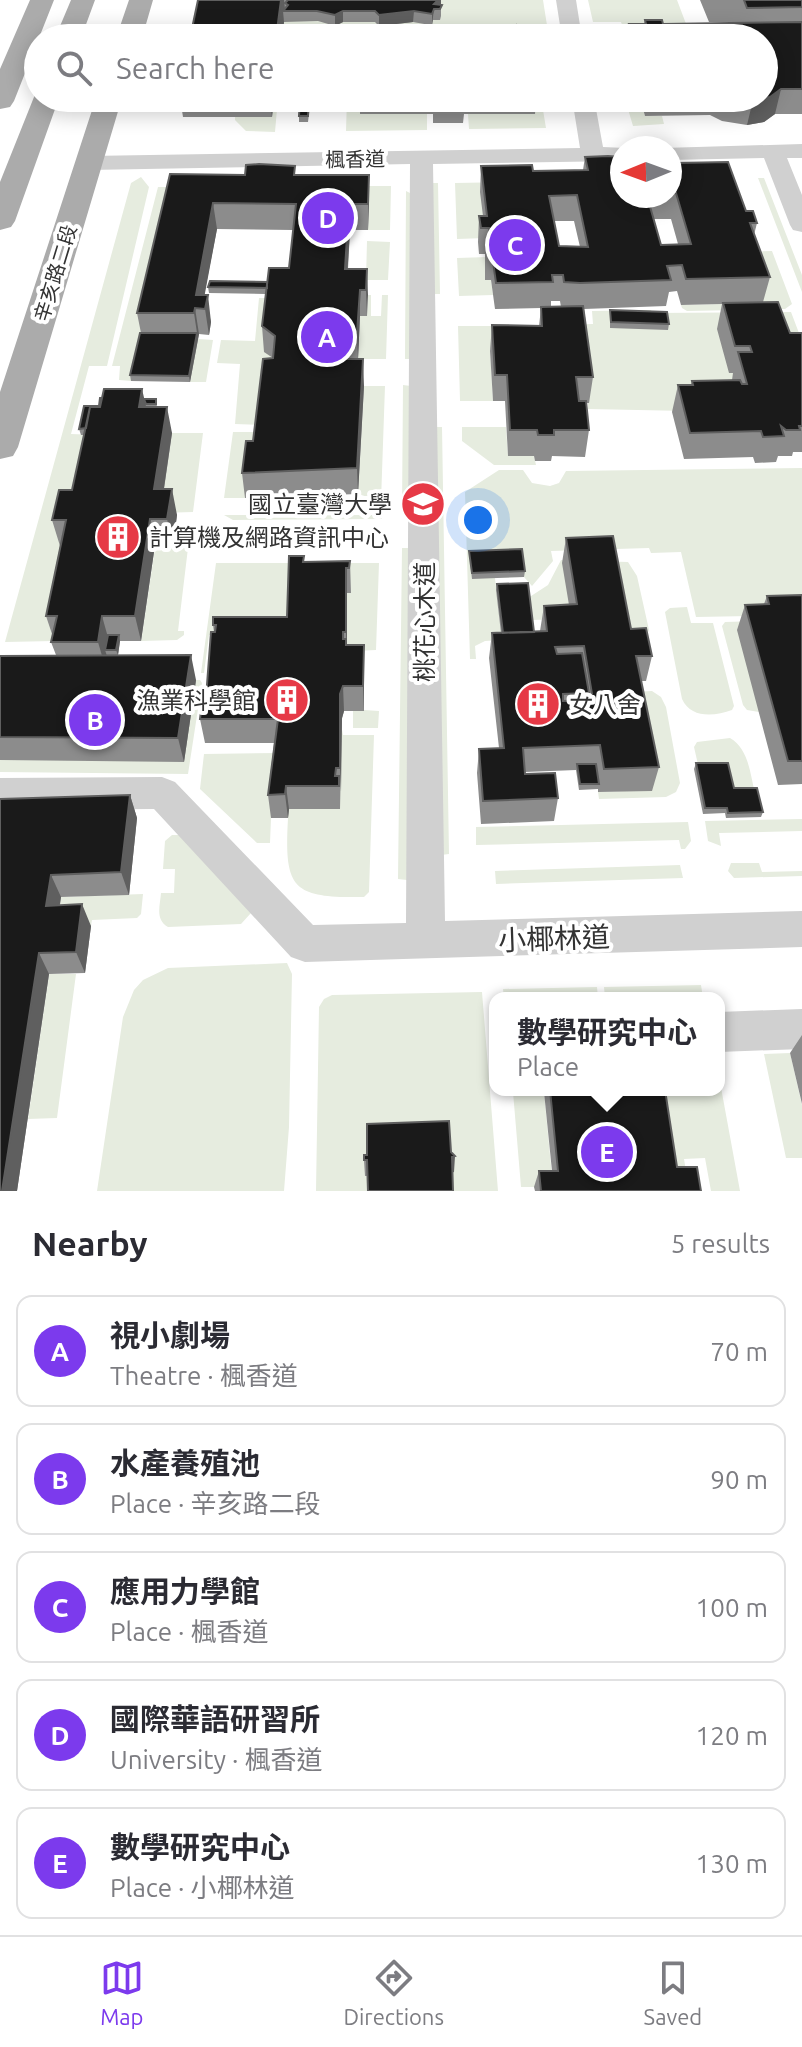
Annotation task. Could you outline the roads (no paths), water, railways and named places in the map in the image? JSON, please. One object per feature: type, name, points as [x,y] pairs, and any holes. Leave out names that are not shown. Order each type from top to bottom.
[{"type":"main road","points":[[32,24],[42,0]]},
{"type":"main road","points":[[74,24],[83,0]]},
{"type":"main road","points":[[133,24],[141,0]]},
{"type":"main road","points":[[0,101],[24,43]]},
{"type":"main road","points":[[0,221],[41,112]]},
{"type":"main road","name":"辛亥路二段","points":[[0,447],[105,112]]},
{"type":"street","points":[[566,0],[570,24]]},
{"type":"street","points":[[585,112],[593,155]]},
{"type":"street","points":[[682,153],[802,151]]},
{"type":"street","points":[[773,152],[802,225]]},
{"type":"street","name":"楓香道","points":[[89,163],[610,154]]},
{"type":"street","name":"桃花心木道","points":[[421,158],[426,942]]},
{"type":"street","name":"小椰林道","points":[[0,794],[162,793],[305,944],[802,929]]},
{"type":"street","points":[[725,1032],[802,1029]]},
{"type":"place","name":"國際華語研習所","points":[[328,218]]},
{"type":"place","name":"應用力學館","points":[[515,245]]},
{"type":"place","name":"視小劇場","points":[[327,337]]},
{"type":"place","name":"國立臺灣大學","points":[[423,504]]},
{"type":"place","name":"計算機及網路資訊中心","points":[[118,537]]},
{"type":"place","name":"漁業科學館","points":[[287,700]]},
{"type":"place","name":"女八舍","points":[[538,704]]},
{"type":"place","name":"水產養殖池","points":[[95,720]]},
{"type":"place","name":"數學研究中心","points":[[607,1152]]}]
